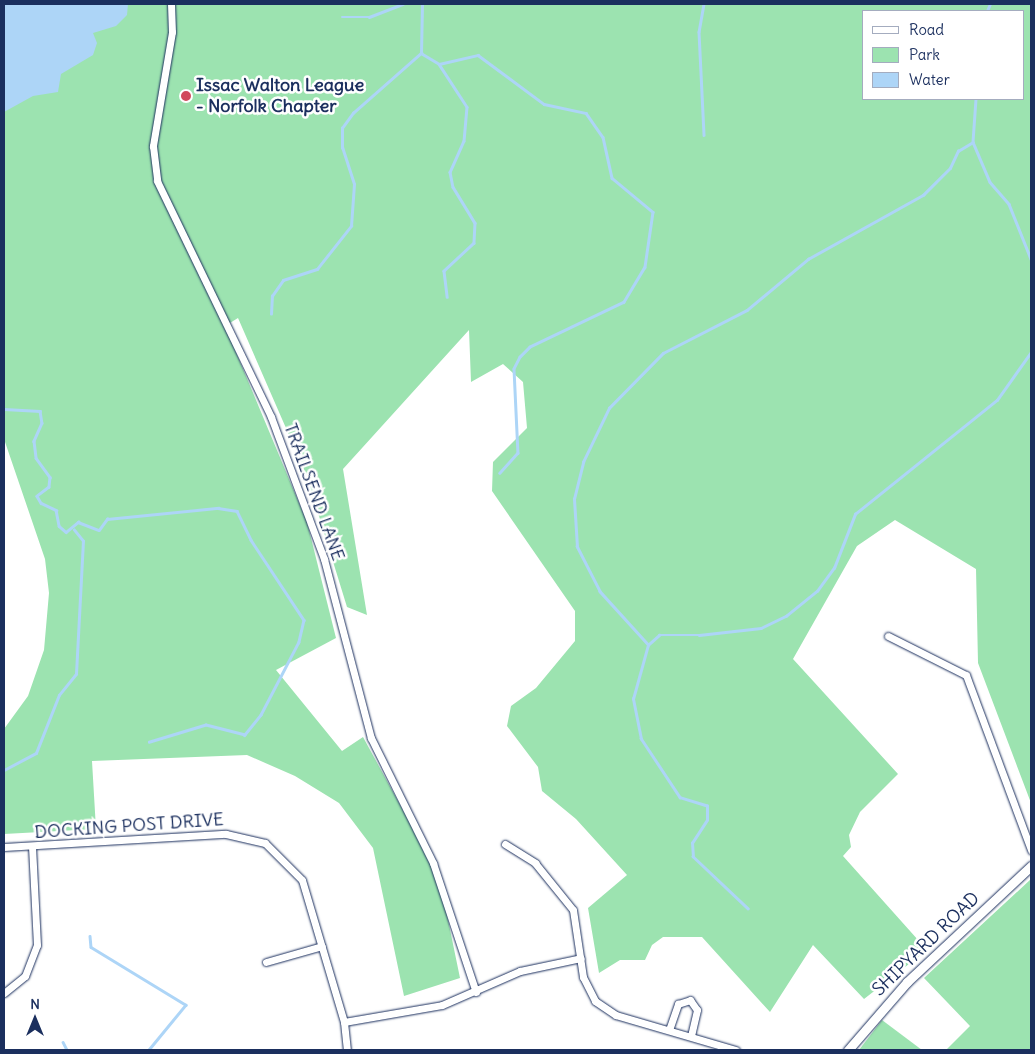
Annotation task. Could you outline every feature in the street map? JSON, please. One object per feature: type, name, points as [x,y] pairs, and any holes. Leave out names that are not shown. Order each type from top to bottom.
[{"type":"street","name":"TRAILSEND LANE","points":[[171,4],[172,32],[153,146],[157,181],[271,417],[324,559],[372,738],[433,863],[476,992]]},
{"type":"street","points":[[888,636],[958,669],[969,679],[1031,850]]},
{"type":"street","name":"DOCKING POST DRIVE","points":[[4,847],[32,847],[226,834],[250,837],[280,853],[298,874],[322,946],[344,1022],[347,1050]]},
{"type":"street","points":[[505,844],[530,859],[573,910],[588,990],[605,1010],[731,1049]]},
{"type":"street","points":[[4,993],[24,976],[37,945],[32,847]]},
{"type":"street","name":"SHIPYARD ROAD","points":[[848,1050],[907,982],[1031,866]]},
{"type":"street","points":[[266,962],[322,946]]},
{"type":"street","points":[[344,1022],[442,1005],[476,992],[520,970],[581,958]]},
{"type":"street","points":[[669,1030],[678,1004],[690,1000],[697,1010],[691,1036]]},
{"type":"green space","points":[[35,4],[1031,4],[1031,803],[978,663],[976,569],[895,520],[857,546],[793,659],[898,774],[860,812],[849,835],[851,847],[843,856],[927,950],[864,999],[813,945],[770,1012],[702,937],[663,937],[652,945],[645,960],[620,960],[599,973],[588,908],[627,875],[576,819],[542,791],[538,767],[507,726],[511,706],[536,688],[575,641],[575,611],[492,491],[493,462],[527,428],[523,382],[503,364],[471,382],[469,330],[343,469],[367,615],[347,607],[306,474],[238,318],[225,326],[307,522],[336,638],[276,670],[342,751],[363,737],[439,876],[460,978],[404,996],[373,848],[339,803],[295,776],[247,755],[92,761],[96,829],[4,834],[4,729],[28,696],[44,650],[49,593],[45,559],[4,439],[4,20]]},
{"type":"green space","points":[[1031,879],[1031,1050],[946,1050],[970,1026],[924,978]]},
{"type":"green space","points":[[882,1020],[922,1050],[859,1050]]},
{"type":"water","points":[[4,4],[128,4],[127,15],[116,26],[93,33],[97,43],[93,55],[61,74],[58,92],[33,96],[4,112]]},
{"type":"waterway","points":[[342,17],[369,17],[403,4]]},
{"type":"waterway","points":[[271,314],[272,296],[283,280],[317,269],[351,226],[354,184],[342,148],[342,128],[353,113],[421,53],[422,4]]},
{"type":"waterway","points":[[704,4],[699,32],[704,135]]},
{"type":"waterway","points":[[987,10],[990,4]]},
{"type":"waterway","points":[[421,53],[439,64],[478,55],[544,104],[586,113],[603,137],[612,178],[653,212],[645,267],[624,302],[530,347],[520,357],[514,369],[518,453],[500,473]]},
{"type":"waterway","points":[[439,64],[467,107],[464,141],[450,172],[453,187],[475,223],[474,243],[444,271],[447,297]]},
{"type":"waterway","points":[[976,100],[973,142],[990,182],[1009,204],[1031,259]]},
{"type":"waterway","points":[[648,645],[600,592],[577,547],[574,499],[583,462],[609,408],[663,353],[747,310],[808,259],[923,195],[950,168],[958,151],[973,142]]},
{"type":"waterway","points":[[748,909],[693,857],[692,843],[707,820],[707,806],[680,798],[641,739],[633,699],[648,645],[659,635],[699,635],[761,628],[786,616],[817,591],[834,568],[855,514],[997,400],[1031,352]]},
{"type":"waterway","points":[[4,409],[40,411],[42,423],[34,441],[36,458],[50,477],[49,487],[37,496],[41,503],[56,510],[59,526],[66,532],[78,522],[99,530],[107,519],[218,508],[237,511],[251,540],[304,620],[299,642],[261,715],[245,735],[206,725],[150,742]]},
{"type":"waterway","points":[[4,770],[36,753],[59,695],[76,674],[83,541],[74,530]]},
{"type":"waterway","points":[[90,936],[91,947],[186,1005],[149,1050]]},
{"type":"waterway","points":[[63,1042],[67,1050]]},
{"type":"place","name":"Issac Walton League - Norfolk Chapter","points":[[186,96]]}]
